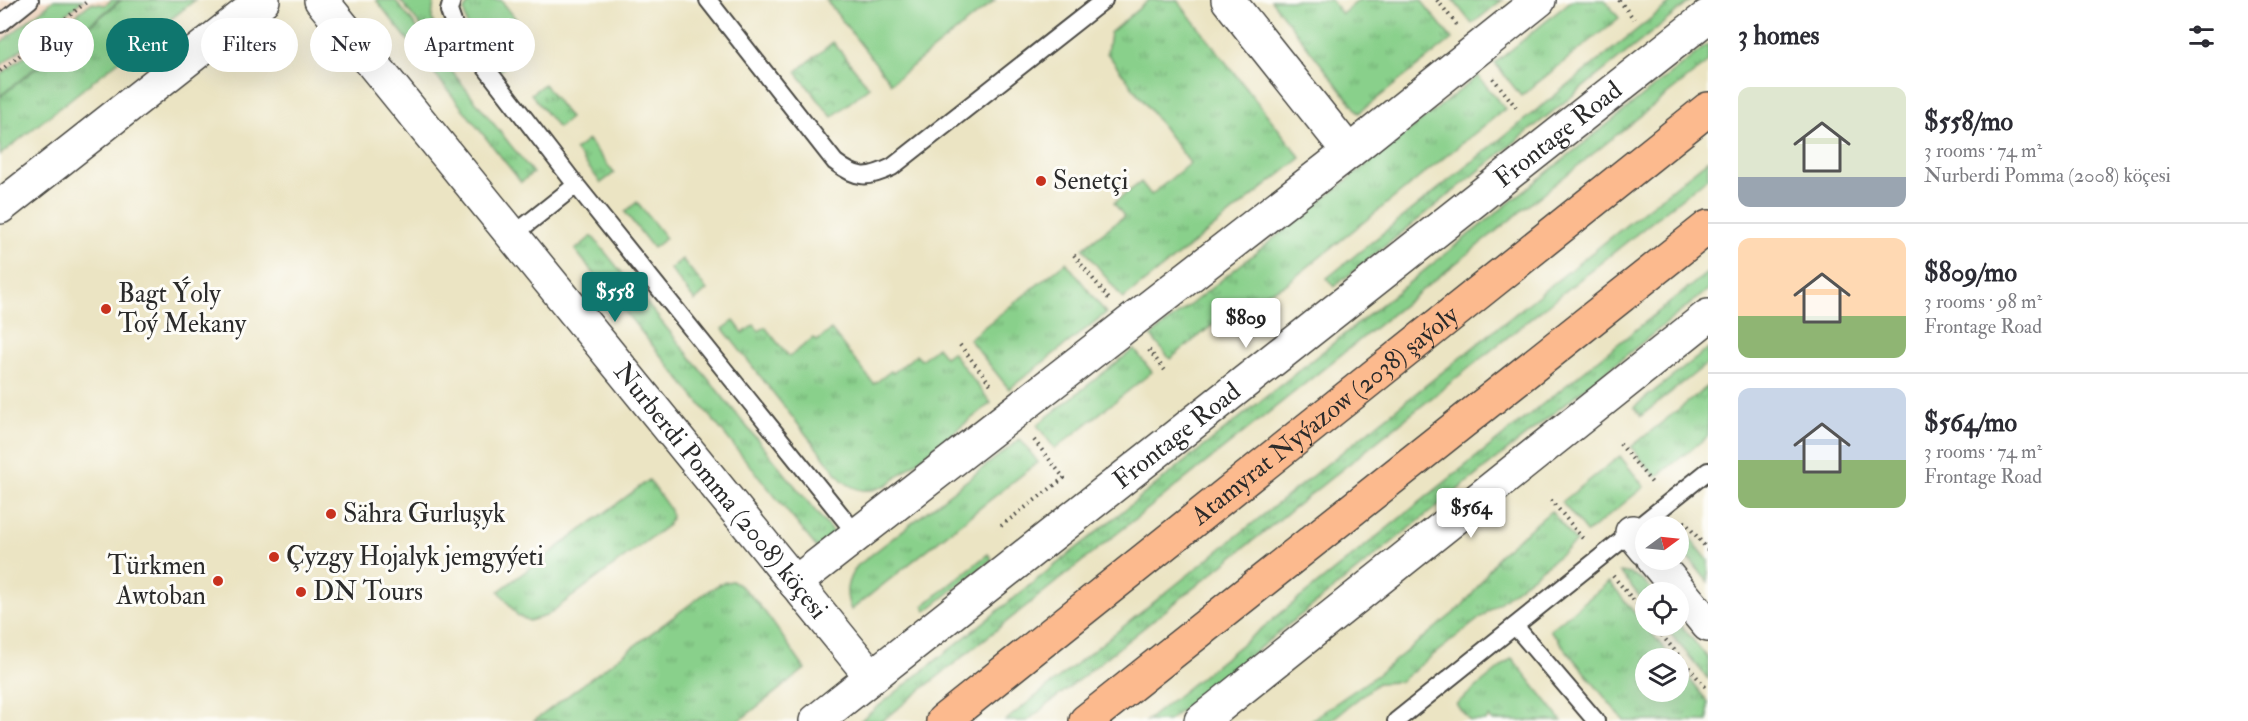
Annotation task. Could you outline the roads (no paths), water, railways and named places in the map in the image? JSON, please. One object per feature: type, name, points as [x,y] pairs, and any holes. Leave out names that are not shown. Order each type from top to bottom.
[{"type":"main road","name":"Atamyrat Nyýazow (2038) şaýoly","points":[[943,721],[1708,110]]},
{"type":"main road","points":[[1086,721],[1708,227]]},
{"type":"street","points":[[0,207],[263,0]]},
{"type":"street","name":"Nurberdi Pomma (2008) köçesi","points":[[321,0],[871,676]]},
{"type":"street","points":[[1228,0],[1349,152]]},
{"type":"street","points":[[795,584],[1349,152],[1539,0]]},
{"type":"street","name":"Frontage Road","points":[[816,721],[1708,16]]},
{"type":"street","points":[[1201,721],[1708,316]]},
{"type":"street","points":[[1662,570],[1708,625]]},
{"type":"lane","points":[[0,24],[30,0]]},
{"type":"lane","points":[[452,0],[449,11],[455,28],[576,185],[857,535]]},
{"type":"lane","points":[[708,0],[835,162],[850,173],[861,176],[876,174],[892,167],[1104,0]]},
{"type":"lane","points":[[512,236],[576,185]]},
{"type":"lane","points":[[1664,516],[1708,471]]},
{"type":"lane","points":[[1395,721],[1515,626],[1635,544]]},
{"type":"lane","points":[[1515,626],[1596,721]]},
{"type":"place","name":"Senetçi","points":[[1041,181]]},
{"type":"place","name":"Bagt Ýoly Toý Mekany","points":[[106,309]]},
{"type":"place","name":"Sähra Gurluşyk","points":[[331,514]]},
{"type":"place","name":"Çyzgy Hojalyk jemgyýeti","points":[[274,557]]},
{"type":"place","name":"Türkmen Awtoban","points":[[218,581]]},
{"type":"place","name":"DN Tours","points":[[301,592]]}]
